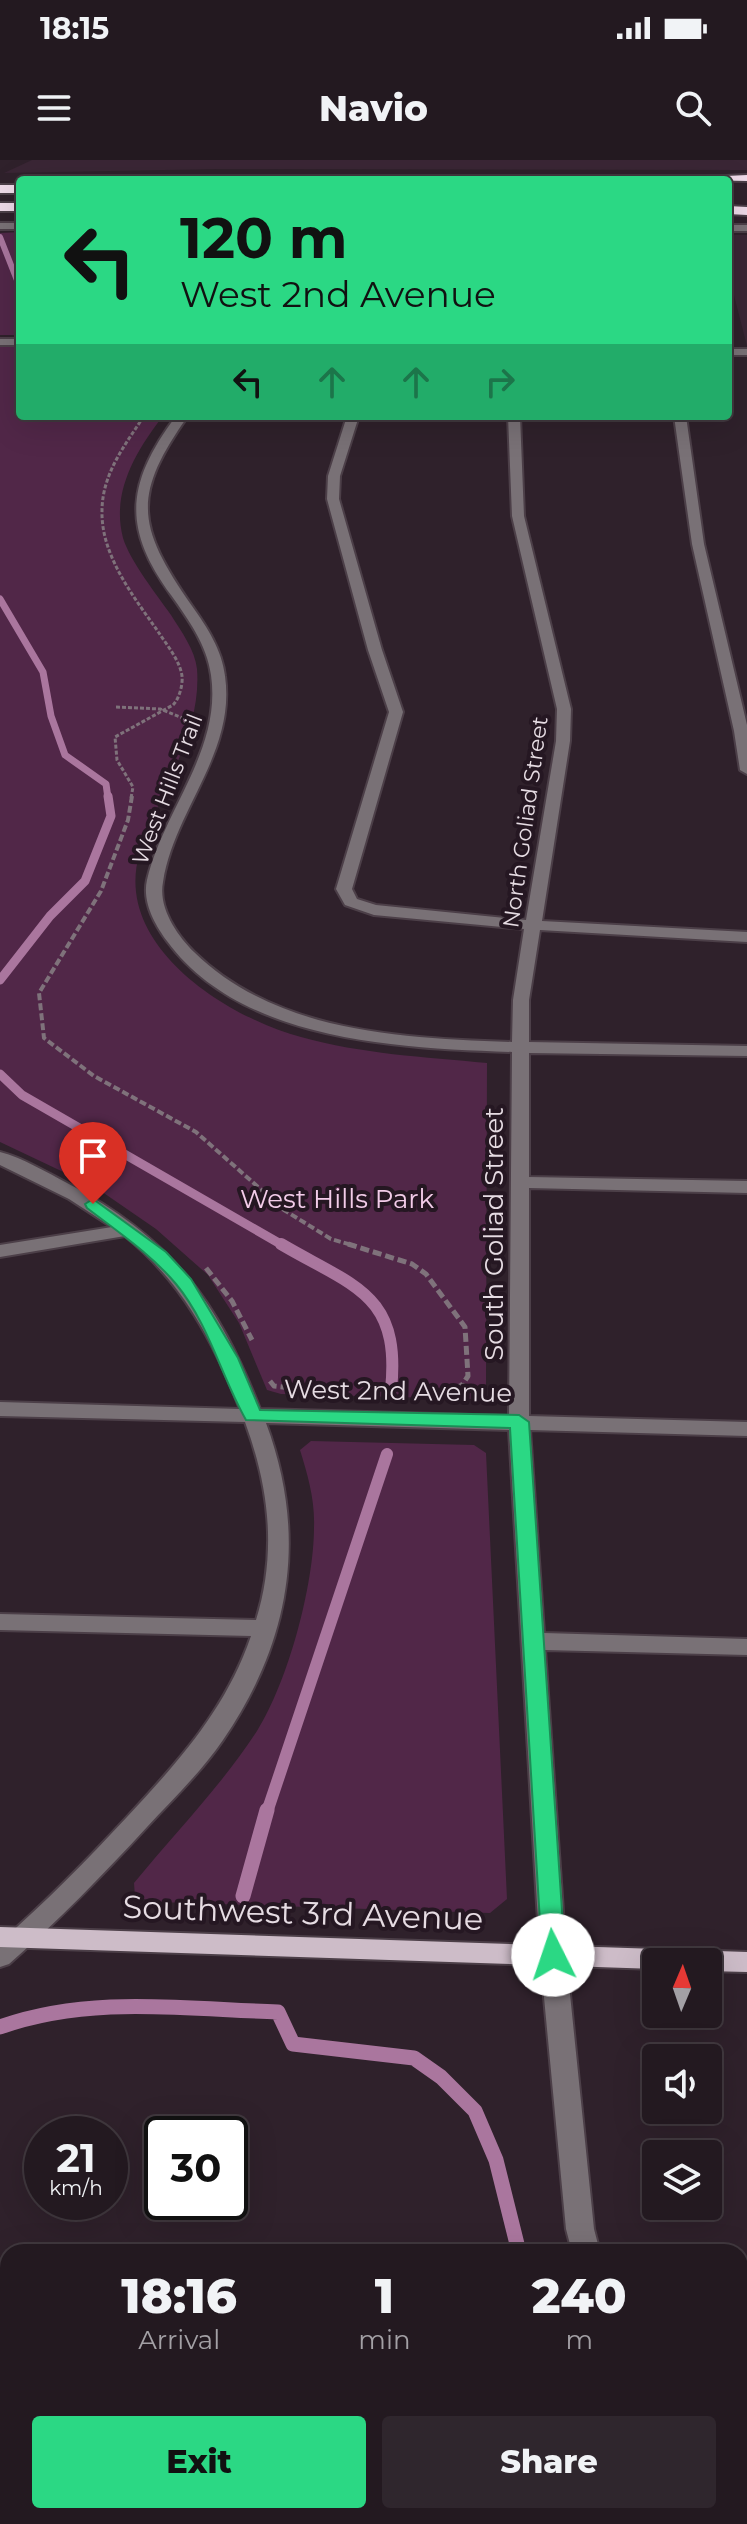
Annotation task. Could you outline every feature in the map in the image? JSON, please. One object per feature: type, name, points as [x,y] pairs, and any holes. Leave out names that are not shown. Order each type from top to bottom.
[{"type":"main road","name":"Southwest 3rd Avenue","points":[[11,1938],[747,1962]]},
{"type":"street","name":"West Hills Trail","points":[[179,420],[149,465],[143,482],[140,518],[149,551],[211,649],[221,698],[212,738],[166,844],[154,885],[158,910],[178,947],[213,978],[248,1001],[306,1021],[371,1036],[441,1044],[747,1051]]},
{"type":"street","points":[[352,420],[334,476],[333,499],[375,650],[396,712],[344,889],[351,902],[374,910],[532,925],[747,937]]},
{"type":"street","name":"North Goliad Street","points":[[514,420],[520,528],[564,709],[563,741],[521,1000],[520,1047]]},
{"type":"street","points":[[681,420],[698,544],[747,770]]},
{"type":"street","name":"South Goliad Street","points":[[520,1047],[519,1422],[553,1955],[584,2244]]},
{"type":"street","points":[[0,1158],[93,1204],[160,1256],[185,1283],[228,1358],[253,1416],[277,1495],[279,1525],[278,1564],[265,1628],[242,1686],[224,1720],[194,1761],[112,1849],[11,1938],[0,1957]]},
{"type":"street","points":[[521,1182],[747,1187]]},
{"type":"street","points":[[0,1251],[128,1230]]},
{"type":"street","name":"West 2nd Avenue","points":[[0,1409],[747,1429]]},
{"type":"street","points":[[0,1622],[265,1628]]},
{"type":"street","points":[[534,1641],[747,1647]]},
{"type":"path","points":[[140,420],[123,440],[106,476],[102,526],[106,550],[121,581],[161,632],[175,658],[181,691],[179,698],[165,710],[115,737],[117,760],[133,787],[128,820],[101,891],[39,993],[44,1038],[94,1076],[196,1132],[284,1210],[331,1239],[412,1264],[426,1274],[465,1327],[468,1376],[462,1385],[440,1396],[424,1397]]},
{"type":"path","points":[[116,707],[165,710],[185,719],[185,736],[194,736]]},
{"type":"path","points":[[205,1267],[215,1276],[245,1323],[256,1351]]},
{"type":"path","points":[[268,1378],[274,1386],[311,1390]]},
{"type":"path","points":[[462,1385],[489,1399]]},
{"type":"shaded area","points":[[32,160],[747,160],[747,170],[218,169],[4,173]]},
{"type":"shaded area","points":[[732,235],[747,235],[747,346],[732,288]]},
{"type":"green space","points":[[16,232],[16,335],[0,335],[0,233]]},
{"type":"green space","name":"West Hills Park","points":[[0,347],[16,347],[16,420],[160,420],[135,458],[120,504],[123,538],[131,557],[183,634],[194,655],[197,669],[197,693],[186,739],[140,852],[136,886],[142,917],[158,946],[182,972],[209,994],[271,1027],[347,1047],[487,1063],[486,1389],[474,1399],[281,1394],[267,1390],[239,1323],[208,1275],[156,1229],[95,1187],[0,1142]]},
{"type":"green space","points":[[311,1441],[474,1445],[486,1453],[507,1899],[490,1913],[158,1902],[135,1897],[134,1883],[214,1790],[243,1751],[279,1687],[304,1604],[313,1550],[313,1507],[300,1450]]},
{"type":"waterway","points":[[0,237],[16,278]]},
{"type":"waterway","points":[[0,599],[43,672],[51,716],[65,755],[106,784],[108,798]]},
{"type":"waterway","points":[[0,980],[50,916],[85,881],[111,816],[108,796]]},
{"type":"waterway","points":[[0,1074],[22,1095],[284,1246]]},
{"type":"waterway","points":[[281,1244],[351,1284],[380,1313],[388,1332],[392,1358],[391,1390]]},
{"type":"waterway","points":[[267,1812],[387,1454]]},
{"type":"waterway","points":[[243,1896],[267,1810]]},
{"type":"waterway","points":[[0,2027],[34,2017],[103,2007],[278,2012],[293,2044],[414,2058],[441,2077],[475,2111],[496,2160],[517,2244]]},
{"type":"route","points":[[93,1204],[160,1256],[185,1283],[228,1358],[253,1416],[519,1422],[553,1955]]}]
